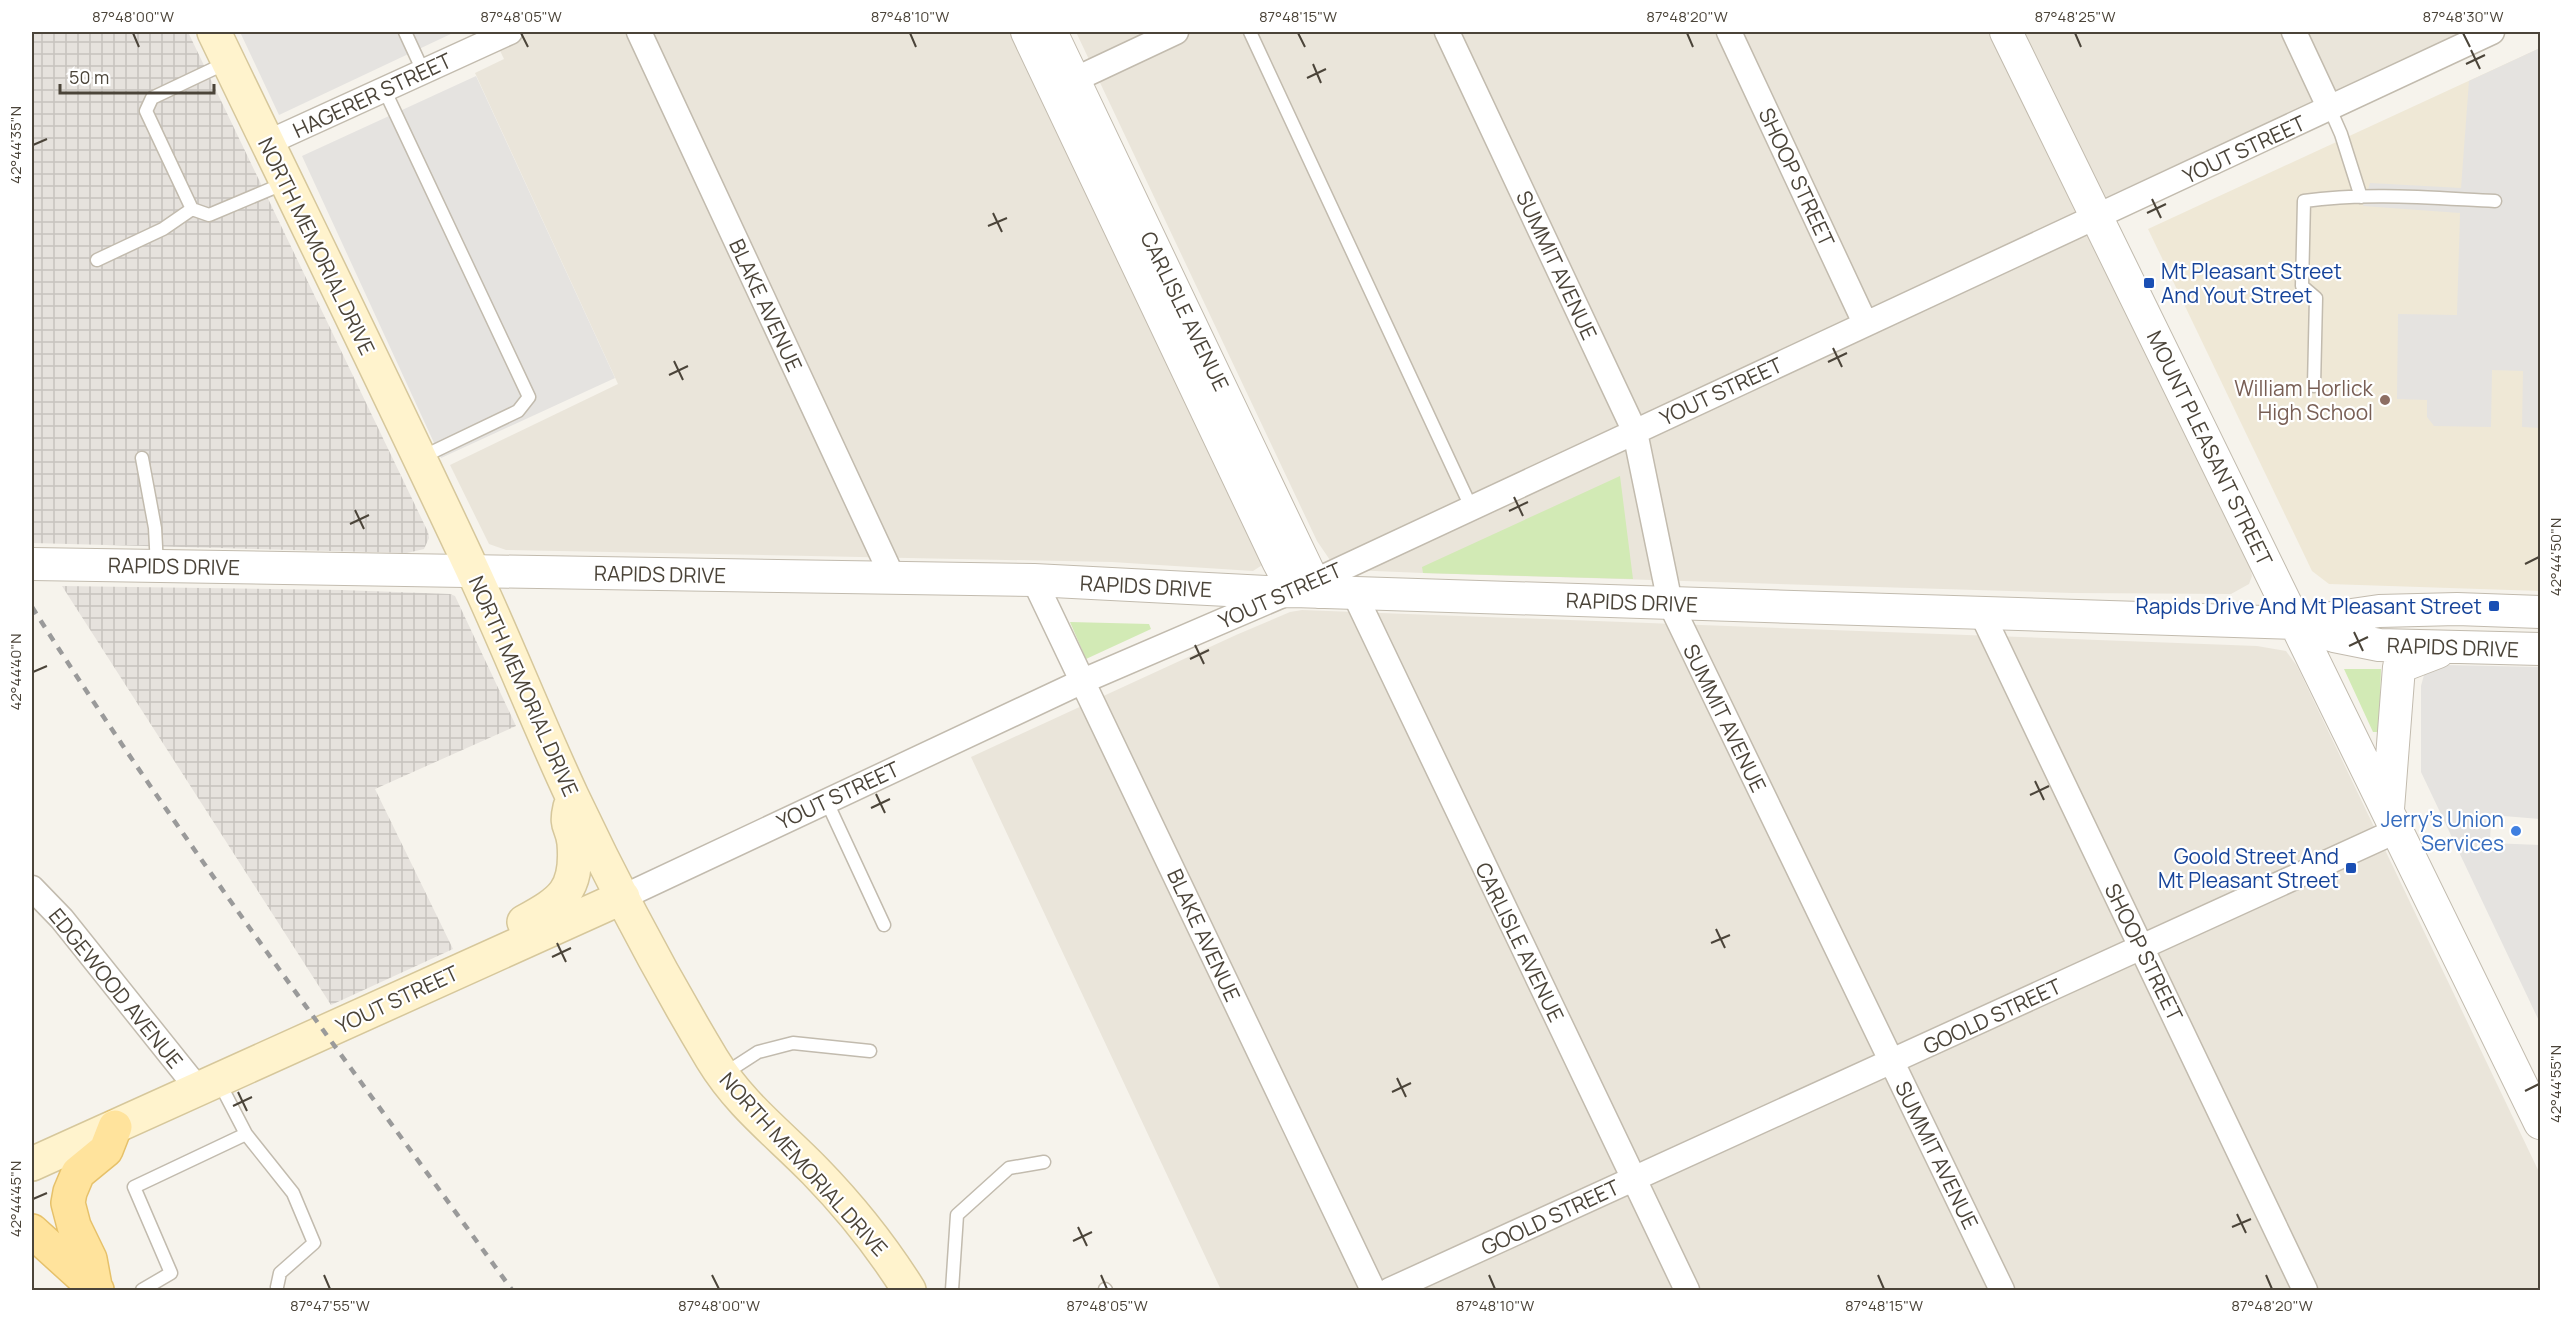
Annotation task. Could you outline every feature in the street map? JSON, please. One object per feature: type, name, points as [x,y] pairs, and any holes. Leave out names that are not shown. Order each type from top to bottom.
[{"type":"main road","name":"NORTH MEMORIAL DRIVE","points":[[214,32],[473,571],[572,796],[623,897],[698,1035],[723,1075],[756,1116],[812,1168],[859,1218],[890,1259],[909,1290]]},
{"type":"main road","points":[[503,950],[519,925],[556,905],[565,894],[574,860],[574,840],[567,820],[572,796]]},
{"type":"main road","name":"YOUT STREET","points":[[32,1164],[623,897]]},
{"type":"main road","points":[[96,1288],[90,1259],[74,1226],[68,1203],[78,1173],[106,1150],[115,1127]]},
{"type":"main road","points":[[32,1231],[96,1288]]},
{"type":"street","name":"HAGERER STREET","points":[[267,143],[510,32]]},
{"type":"street","name":"BLAKE AVENUE","points":[[639,32],[893,578]]},
{"type":"street","name":"CARLISLE AVENUE","points":[[1027,32],[1064,85]]},
{"type":"street","name":"CARLISLE AVENUE","points":[[1051,32],[1064,85],[1278,561],[1309,588]]},
{"type":"street","points":[[1064,85],[1176,32]]},
{"type":"street","name":"SUMMIT AVENUE","points":[[1447,32],[1635,432],[1670,603],[2002,1290]]},
{"type":"street","name":"SHOOP STREET","points":[[1729,32],[1865,323]]},
{"type":"street","name":"MOUNT PLEASANT STREET","points":[[2006,32],[2541,1123]]},
{"type":"street","points":[[2294,32],[2330,109]]},
{"type":"street","name":"YOUT STREET","points":[[623,897],[1083,681],[1309,588],[1471,507],[2492,32]]},
{"type":"street","name":"RAPIDS DRIVE","points":[[32,564],[1034,580],[1266,592],[1309,588],[1354,593],[2296,623],[2379,611],[2457,609],[2541,612]]},
{"type":"street","name":"BLAKE AVENUE","points":[[1034,580],[1373,1290]]},
{"type":"street","name":"CARLISLE AVENUE","points":[[1354,593],[1687,1290]]},
{"type":"street","name":"SHOOP STREET","points":[[1982,614],[2305,1290]]},
{"type":"street","name":"RAPIDS DRIVE","points":[[2296,623],[2334,636],[2379,645],[2541,649]]},
{"type":"street","points":[[2393,820],[2399,667],[2456,646]]},
{"type":"street","name":"GOOLD STREET","points":[[1390,1290],[2141,948],[2393,820]]},
{"type":"street","name":"EDGEWOOD AVENUE","points":[[32,888],[208,1084]]},
{"type":"lane","points":[[405,32],[423,71]]},
{"type":"lane","points":[[1250,32],[1471,507]]},
{"type":"lane","points":[[228,62],[152,98],[146,111],[192,209],[208,215],[286,182]]},
{"type":"lane","points":[[384,89],[529,397],[519,411],[419,458]]},
{"type":"lane","points":[[2330,109],[2341,134],[2361,198]]},
{"type":"lane","points":[[2314,386],[2316,298],[2302,286],[2304,201],[2327,198],[2414,197],[2495,201]]},
{"type":"lane","points":[[97,260],[163,229],[192,209]]},
{"type":"lane","points":[[142,458],[155,528],[157,566]]},
{"type":"lane","points":[[826,801],[884,925]]},
{"type":"lane","points":[[723,1075],[758,1052],[794,1043],[870,1051]]},
{"type":"lane","points":[[208,1084],[293,1193],[314,1243],[280,1273],[274,1289]]},
{"type":"lane","points":[[142,1290],[171,1273],[134,1186],[246,1134]]},
{"type":"lane","points":[[952,1290],[957,1215],[1009,1168],[1044,1162]]},
{"type":"shaded area","points":[[32,32],[188,32],[428,532],[429,538],[424,549],[407,553],[32,543]]},
{"type":"shaded area","points":[[240,32],[455,32],[279,115]]},
{"type":"shaded area","points":[[491,32],[1022,32],[1267,562],[1253,571],[1112,562],[506,550],[489,544],[450,465],[618,384],[475,73],[504,59]]},
{"type":"shaded area","points":[[1076,32],[2466,32],[2078,210],[2250,567],[2252,576],[2249,584],[2231,594],[2072,593],[1423,573],[1351,570],[1332,563],[1317,541]]},
{"type":"shaded area","name":"William Horlick High School","points":[[2540,48],[2540,591],[2329,584],[2312,571],[2148,229]]},
{"type":"shaded area","points":[[2540,48],[2540,428],[2522,427],[2523,371],[2492,370],[2491,427],[2434,426],[2427,417],[2427,400],[2397,399],[2398,314],[2457,315],[2460,213],[2363,206],[2370,183],[2461,188],[2469,81]]},
{"type":"shaded area","points":[[476,76],[615,378],[441,458],[302,156]]},
{"type":"shaded area","points":[[62,586],[342,590],[455,596],[516,726],[375,789],[453,949],[331,1005]]},
{"type":"shaded area","points":[[1302,610],[2257,646],[2286,651],[2297,666],[2540,1174],[2540,1290],[1221,1290],[971,757],[1236,635],[1290,612]]},
{"type":"shaded area","points":[[2446,665],[2540,667],[2540,819],[2491,815],[2490,843],[2540,845],[2540,1023],[2421,772],[2421,686],[2424,675]]},
{"type":"green space","points":[[1620,476],[1633,579],[1423,573],[1422,567]]},
{"type":"green space","points":[[1070,622],[1149,624],[1151,629],[1086,659]]},
{"type":"green space","points":[[2344,669],[2381,669],[2379,732],[2373,732]]},
{"type":"railway","points":[[32,607],[206,867],[512,1290]]},
{"type":"place","name":"Mt Pleasant Street And Yout Street","points":[[2149,283]]},
{"type":"place","name":"William Horlick High School","points":[[2385,400]]},
{"type":"place","name":"Rapids Drive And Mt Pleasant Street","points":[[2494,606]]},
{"type":"place","name":"Jerry's Union Services","points":[[2516,831]]},
{"type":"place","name":"Goold Street And Mt Pleasant Street","points":[[2351,868]]}]
